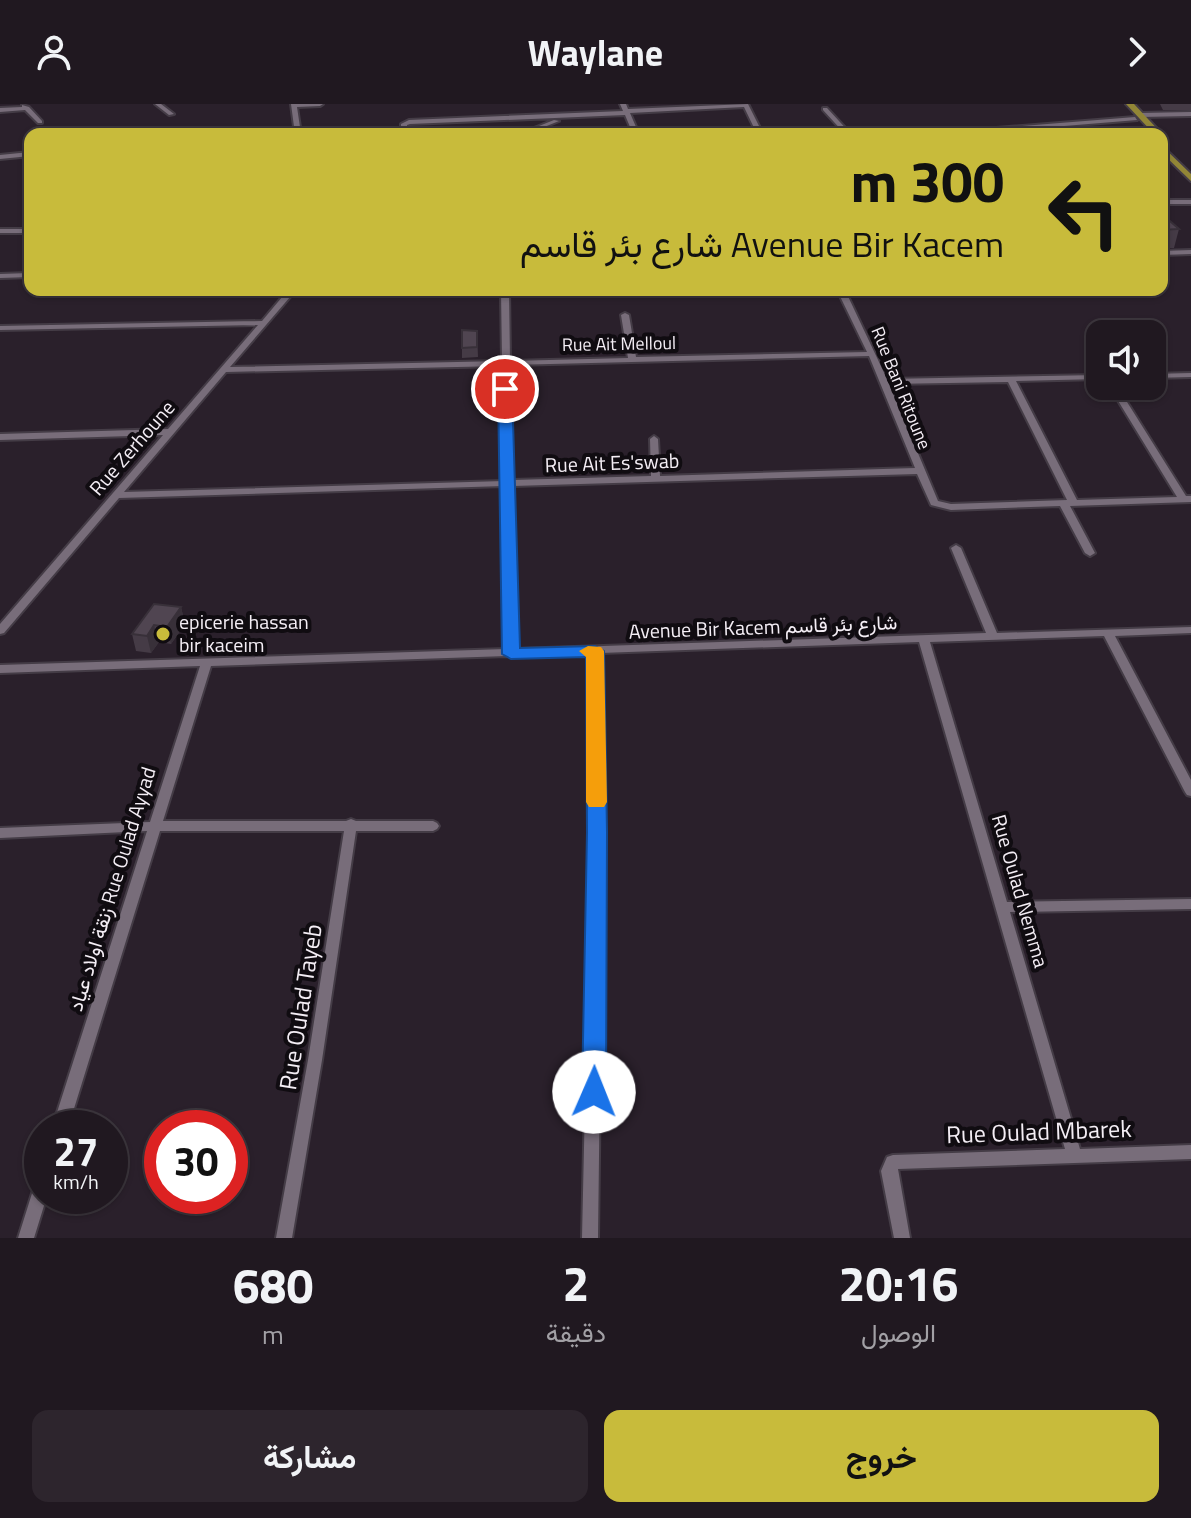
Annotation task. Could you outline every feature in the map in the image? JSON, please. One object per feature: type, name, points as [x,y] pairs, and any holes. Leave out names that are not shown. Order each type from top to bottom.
[{"type":"main road","points":[[1121,104],[1151,128]]},
{"type":"main road","points":[[1130,104],[1145,128]]},
{"type":"main road","points":[[1168,145],[1191,169]]},
{"type":"main road","points":[[1168,154],[1191,179]]},
{"type":"street","points":[[158,104],[171,114]]},
{"type":"street","points":[[297,128],[294,105],[320,104]]},
{"type":"street","points":[[404,128],[404,124],[409,122],[745,105],[757,128]]},
{"type":"street","points":[[0,110],[24,106],[40,122]]},
{"type":"street","points":[[626,109],[634,128]]},
{"type":"street","points":[[825,109],[842,128]]},
{"type":"street","points":[[1027,128],[1191,114]]},
{"type":"street","points":[[534,117],[536,127],[579,115]]},
{"type":"street","points":[[0,157],[24,155]]},
{"type":"street","points":[[1168,202],[1191,202]]},
{"type":"street","points":[[0,231],[24,231]]},
{"type":"street","points":[[1168,253],[1191,252]]},
{"type":"street","points":[[0,276],[24,275]]},
{"type":"street","name":"Rue Zerhoune","points":[[0,631],[287,296]]},
{"type":"street","points":[[505,296],[511,654]]},
{"type":"street","name":"Rue Bani Ritoune","points":[[844,296],[872,354],[929,498],[934,503],[951,507],[1068,502]]},
{"type":"street","points":[[625,315],[632,360]]},
{"type":"street","points":[[0,328],[263,323]]},
{"type":"street","name":"Rue Ait Melloul","points":[[223,370],[872,354]]},
{"type":"street","points":[[1166,376],[1191,375]]},
{"type":"street","points":[[884,382],[1086,377]]},
{"type":"street","points":[[1011,379],[1090,553]]},
{"type":"street","points":[[1122,400],[1187,500]]},
{"type":"street","points":[[0,437],[170,432]]},
{"type":"street","points":[[654,439],[656,480]]},
{"type":"street","name":"Rue Ait Es'swab","points":[[115,495],[918,471]]},
{"type":"street","points":[[1068,502],[1187,500]]},
{"type":"street","points":[[956,548],[993,637]]},
{"type":"street","name":"Avenue Bir Kacem شارع بئر قاسم","points":[[0,669],[1191,630]]},
{"type":"street","points":[[1108,633],[1191,792]]},
{"type":"street","name":"Rue Oulad Nemma","points":[[924,640],[1074,1154]]},
{"type":"street","points":[[590,1238],[597,847],[595,651]]},
{"type":"street","name":"زنقة اولاد عياد Rue Oulad Ayyad","points":[[66,1110],[206,664]]},
{"type":"street","name":"Rue Oulad Tayeb","points":[[284,1238],[351,824]]},
{"type":"street","points":[[0,833],[155,826],[433,826]]},
{"type":"street","points":[[1004,907],[1191,904]]},
{"type":"street","name":"Rue Oulad Mbarek","points":[[902,1238],[890,1166],[898,1161],[1191,1152]]},
{"type":"street","points":[[26,1238],[34,1214]]},
{"type":"building","points":[[1168,219],[1179,229],[1168,230]]},
{"type":"building","points":[[462,330],[477,331],[477,347],[462,348]]},
{"type":"building","points":[[154,604],[181,607],[167,627],[154,625],[147,636],[132,634]]},
{"type":"slow traffic","points":[[588,651],[595,651],[597,802]]},
{"type":"place","name":"epicerie hassan bir kaceim","points":[[163,634]]},
{"type":"route","points":[[505,389],[511,654],[595,651],[597,832],[594,1092]]}]
